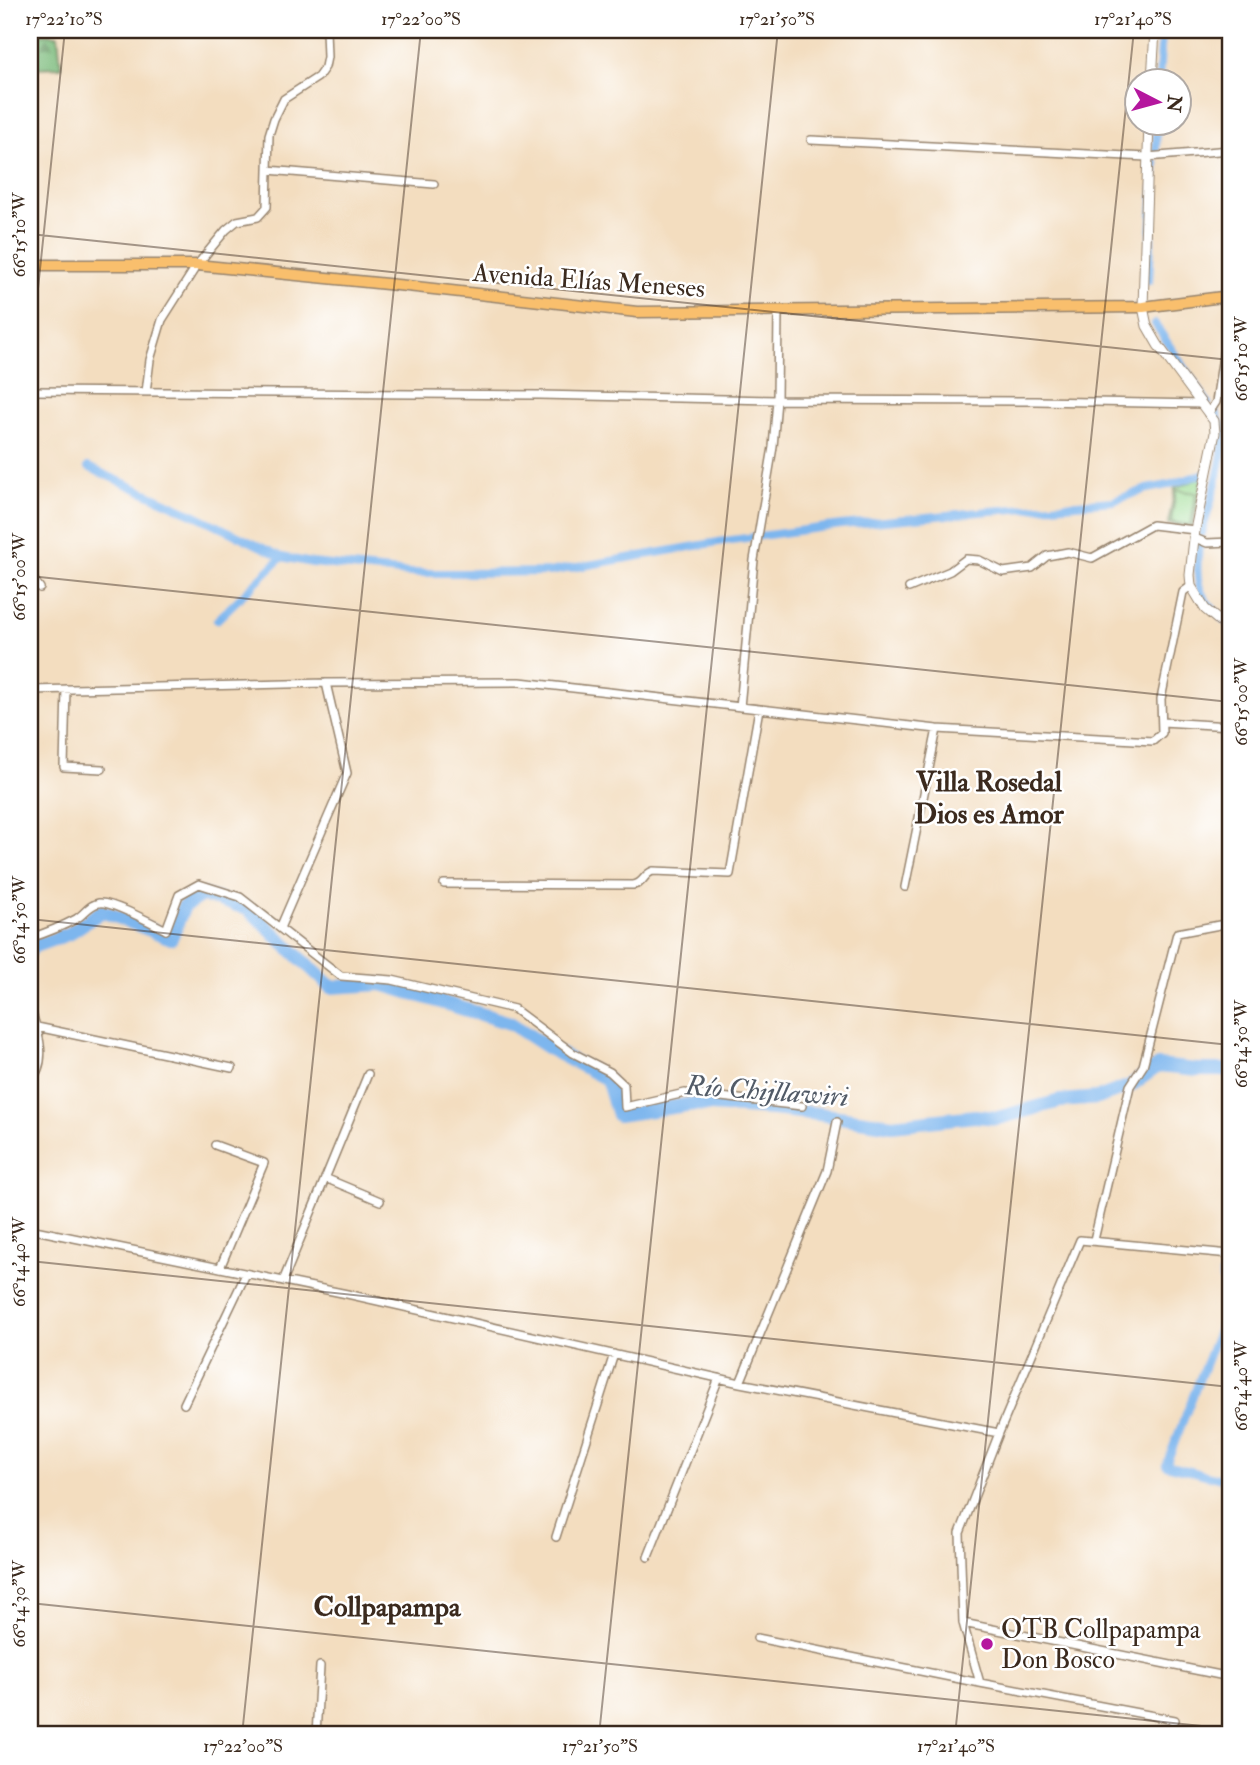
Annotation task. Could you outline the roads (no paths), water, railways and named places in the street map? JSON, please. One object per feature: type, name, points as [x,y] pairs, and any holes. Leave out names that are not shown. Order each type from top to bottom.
[{"type":"main road","name":"Avenida Elías Meneses","points":[[30,265],[197,265],[637,312],[1143,307],[1230,296]]},
{"type":"street","points":[[146,392],[150,360],[162,320],[197,265],[232,226],[243,219],[258,217],[267,207],[269,135],[274,119],[284,99],[318,77],[325,67],[326,30]]},
{"type":"street","points":[[1153,66],[1155,30]]},
{"type":"street","points":[[1228,30],[1230,46]]},
{"type":"street","points":[[1148,136],[1143,307],[1147,326],[1158,345],[1214,421],[1215,432],[1195,534],[1190,575],[1191,586],[1205,609],[1230,630]]},
{"type":"street","points":[[811,140],[1147,157],[1230,150]]},
{"type":"street","points":[[268,170],[434,184]]},
{"type":"street","points":[[1208,414],[1216,402],[1230,310]]},
{"type":"street","points":[[740,707],[754,559],[777,400],[778,312]]},
{"type":"street","points":[[30,391],[1202,404]]},
{"type":"street","points":[[909,588],[950,570],[966,559],[979,560],[1003,572],[1032,568],[1047,556],[1068,552],[1092,558],[1152,525],[1195,534],[1207,543],[1230,542]]},
{"type":"street","points":[[30,577],[40,588]]},
{"type":"street","points":[[30,690],[326,683],[520,682],[937,729],[1153,741],[1162,733],[1161,699],[1183,592],[1191,586]]},
{"type":"street","points":[[280,928],[347,773],[326,683]]},
{"type":"street","points":[[66,689],[64,767],[102,769]]},
{"type":"street","points":[[444,884],[634,885],[641,882],[648,872],[653,871],[730,874],[759,709]]},
{"type":"street","points":[[1162,722],[1230,726]]},
{"type":"street","points":[[905,887],[937,729]]},
{"type":"street","points":[[30,938],[52,932],[80,916],[90,906],[102,902],[166,929],[179,895],[199,884],[240,897],[341,976],[392,980],[514,1009],[573,1053],[610,1072],[624,1085],[625,1107],[685,1094],[802,1106]]},
{"type":"street","points":[[1094,1240],[1130,1086],[1143,1066],[1177,933],[1230,923]]},
{"type":"street","points":[[30,1007],[37,1027],[41,1061],[30,1081]]},
{"type":"street","points":[[37,1027],[232,1068]]},
{"type":"street","points":[[283,1281],[368,1074]]},
{"type":"street","points":[[740,1383],[827,1171],[837,1122]]},
{"type":"street","points":[[215,1145],[264,1163],[220,1268]]},
{"type":"street","points":[[325,1178],[380,1201]]},
{"type":"street","points":[[30,1229],[283,1281],[740,1383],[999,1433]]},
{"type":"street","points":[[980,1683],[963,1623],[960,1533],[1080,1240],[1230,1254]]},
{"type":"street","points":[[184,1404],[246,1274]]},
{"type":"street","points":[[556,1537],[614,1354]]},
{"type":"street","points":[[648,1557],[719,1378]]},
{"type":"street","points":[[963,1623],[1230,1677]]},
{"type":"street","points":[[757,1638],[1175,1720],[1167,1735]]},
{"type":"street","points":[[316,1735],[320,1666]]},
{"type":"waterway","points":[[1160,66],[1162,30]]},
{"type":"waterway","points":[[1156,136],[1156,150]]},
{"type":"waterway","points":[[1149,281],[1155,163]]},
{"type":"waterway","points":[[1155,324],[1208,403]]},
{"type":"waterway","points":[[1202,533],[1222,450],[1222,432],[1216,412]]},
{"type":"waterway","points":[[88,467],[282,557],[312,563],[409,573],[549,572],[724,541],[841,525],[1113,501],[1203,474]]},
{"type":"waterway","points":[[1199,545],[1198,581],[1201,590],[1211,606],[1230,624]]},
{"type":"waterway","points":[[217,620],[282,557]]},
{"type":"waterway","name":"Río Chijllawiri","points":[[30,951],[32,947],[68,934],[102,911],[171,938],[184,906],[202,895],[247,908],[331,987],[382,984],[510,1023],[550,1049],[607,1079],[618,1115],[693,1104],[772,1109],[892,1125],[975,1116],[998,1118],[1060,1101],[1098,1098],[1130,1086],[1158,1066],[1230,1070]]},
{"type":"waterway","points":[[1230,1266],[1222,1274],[1230,1298]]},
{"type":"waterway","points":[[1230,1301],[1166,1465],[1230,1481]]},
{"type":"waterway","points":[[1230,1619],[1225,1673],[1230,1674]]},
{"type":"place","name":"OTB Collpapampa Don Bosco","points":[[987,1644]]},
{"type":"district","name":"Villa Rosedal Dios es Amor","points":[[989,797]]},
{"type":"district","name":"Collpapampa","points":[[387,1606]]}]
